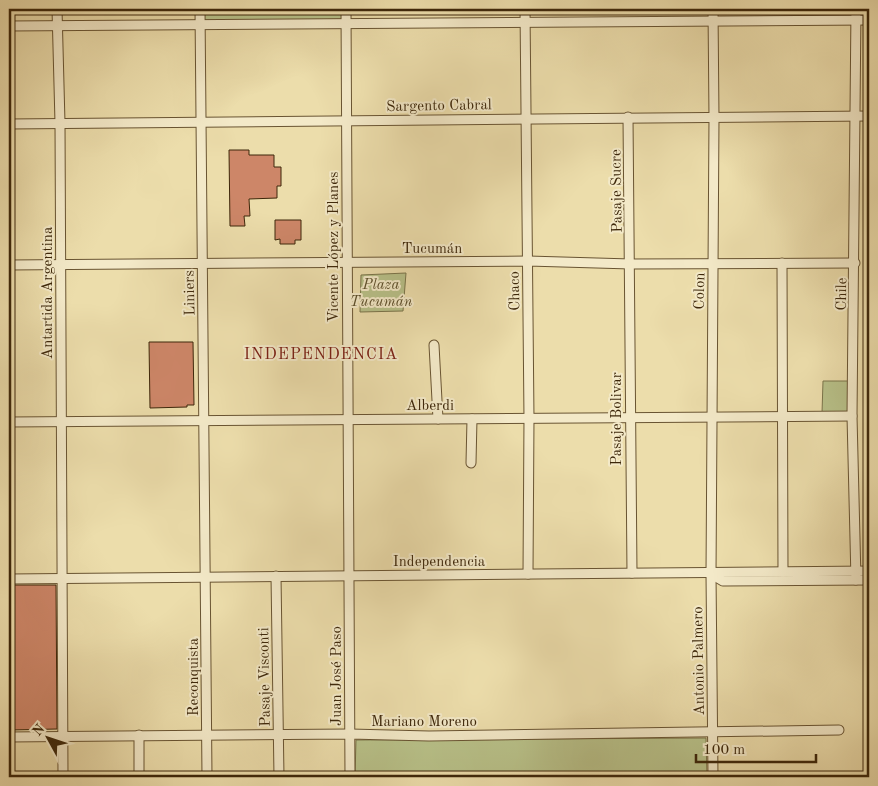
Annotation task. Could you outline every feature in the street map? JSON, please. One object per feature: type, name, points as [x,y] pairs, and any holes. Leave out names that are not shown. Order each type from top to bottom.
[{"type":"street","name":"Antartida Argentina","points":[[57,9],[60,123],[63,777]]},
{"type":"street","name":"Liniers","points":[[200,9],[202,263],[206,420],[206,577]]},
{"type":"street","name":"Vicente López y Planes","points":[[346,9],[349,575]]},
{"type":"street","name":"Chaco","points":[[525,9],[529,418],[528,574]]},
{"type":"street","name":"Colon","points":[[711,574],[714,264],[713,9]]},
{"type":"street","name":"Chile","points":[[856,9],[852,416],[856,576]]},
{"type":"street","points":[[9,26],[869,20]]},
{"type":"street","name":"Sargento Cabral","points":[[9,124],[527,117],[714,118],[869,116]]},
{"type":"street","name":"Pasaje Sucre","points":[[628,117],[631,264]]},
{"type":"street","name":"Tucumán","points":[[9,265],[528,261],[631,264],[855,263]]},
{"type":"street","points":[[782,263],[784,417],[783,572]]},
{"type":"street","name":"Pasaje Bolivar","points":[[631,264],[629,418],[632,573]]},
{"type":"street","points":[[434,345],[438,419]]},
{"type":"street","name":"Alberdi","points":[[9,422],[852,416]]},
{"type":"street","points":[[471,463],[472,419]]},
{"type":"street","name":"Independencia","points":[[9,579],[349,575],[711,574],[720,572],[783,572],[856,576],[869,571]]},
{"type":"street","points":[[711,574],[723,581],[856,576],[869,580]]},
{"type":"street","name":"Antonio Palmero","points":[[711,574],[713,777]]},
{"type":"street","name":"Juan José Paso","points":[[349,575],[350,777]]},
{"type":"street","name":"Pasaje Visconti","points":[[276,576],[279,777]]},
{"type":"street","name":"Reconquista","points":[[206,577],[207,777]]},
{"type":"street","name":"Mariano Moreno","points":[[9,737],[350,734],[429,736],[839,730]]},
{"type":"street","points":[[139,735],[139,777]]},
{"type":"green space","points":[[200,9],[346,9],[346,23],[201,24]]},
{"type":"green space","name":"Plaza Tucumán","points":[[406,273],[403,311],[360,312],[361,275]]},
{"type":"green space","points":[[823,381],[848,381],[848,412],[822,413]]},
{"type":"green space","points":[[706,738],[707,777],[355,777],[356,740]]},
{"type":"building","points":[[229,150],[249,150],[249,155],[274,155],[274,167],[281,167],[281,186],[277,186],[277,198],[249,199],[250,216],[244,216],[245,226],[230,226]]},
{"type":"building","points":[[275,220],[301,220],[301,240],[295,240],[295,244],[280,244],[280,239],[275,240]]},
{"type":"building","points":[[149,342],[193,342],[194,405],[187,405],[187,407],[150,408]]},
{"type":"building","points":[[9,585],[56,585],[57,729],[9,730]]},
{"type":"district","name":"INDEPENDENCIA","points":[[321,353]]}]
